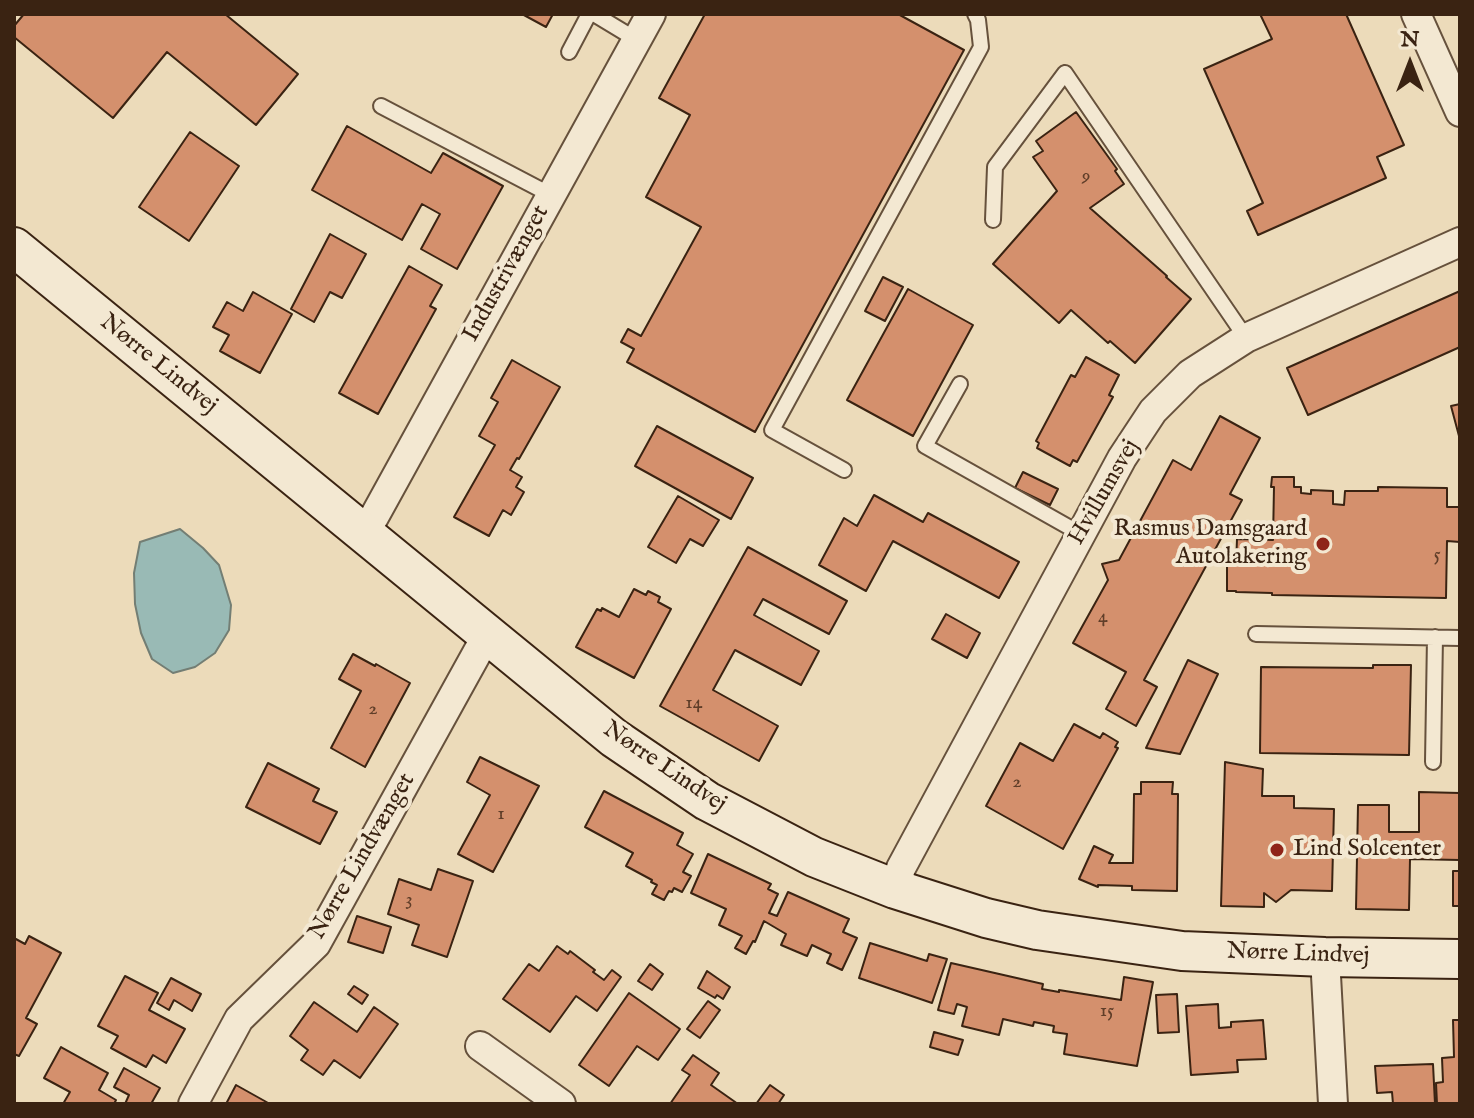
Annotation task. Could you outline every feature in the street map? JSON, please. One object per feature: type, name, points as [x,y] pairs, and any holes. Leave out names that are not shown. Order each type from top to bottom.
[{"type":"street","name":"Industrivænget","points":[[361,532],[374,517],[651,14]]},
{"type":"street","points":[[1416,14],[1460,112]]},
{"type":"street","name":"Hvillumsvej","points":[[895,889],[901,868],[1122,458],[1153,411],[1190,374],[1246,338],[1460,242]]},
{"type":"street","name":"Nørre Lindvej","points":[[14,247],[614,738],[707,801],[814,857],[895,889],[986,918],[1037,930],[1182,951],[1460,959]]},
{"type":"street","name":"Nørre Lindvænget","points":[[193,1104],[239,1019],[316,944],[487,635]]},
{"type":"street","points":[[1325,957],[1333,1104]]},
{"type":"street","points":[[480,1046],[561,1104]]},
{"type":"lane","points":[[569,52],[591,14],[637,40]]},
{"type":"lane","points":[[844,470],[772,430],[981,47],[975,14]]},
{"type":"lane","points":[[993,220],[995,167],[1065,73],[1246,338]]},
{"type":"lane","points":[[381,106],[551,195]]},
{"type":"lane","points":[[960,384],[925,446],[1081,534]]},
{"type":"lane","points":[[1256,634],[1460,638]]},
{"type":"lane","points":[[1433,762],[1435,637]]},
{"type":"water","points":[[180,529],[219,565],[231,605],[229,630],[215,653],[195,667],[173,673],[152,659],[141,633],[135,604],[134,573],[140,542]]},
{"type":"building","points":[[24,14],[225,14],[298,74],[256,125],[167,52],[113,118],[14,37],[14,26]]},
{"type":"building","points":[[522,14],[553,14],[546,27]]},
{"type":"building","points":[[705,14],[898,14],[964,50],[755,432],[627,362],[634,349],[621,342],[628,329],[641,336],[701,227],[646,197],[690,115],[659,98]]},
{"type":"building","points":[[1260,14],[1346,14],[1404,145],[1377,157],[1386,178],[1258,235],[1247,211],[1263,203],[1204,69],[1272,39]]},
{"type":"building","points":[[1076,112],[1117,169],[1115,171],[1124,184],[1090,208],[1191,299],[1135,363],[1071,310],[1059,323],[993,264],[1057,191],[1033,157],[1043,151],[1036,141]]},
{"type":"building","points":[[347,126],[431,173],[443,153],[503,186],[457,269],[421,249],[440,214],[422,204],[402,240],[312,190]]},
{"type":"building","points":[[190,132],[239,166],[189,241],[139,207]]},
{"type":"building","points":[[330,234],[366,254],[342,298],[330,292],[314,322],[291,309]]},
{"type":"building","points":[[409,266],[442,285],[430,306],[436,309],[378,414],[339,393]]},
{"type":"building","points":[[883,277],[903,287],[885,321],[865,311]]},
{"type":"building","points":[[908,289],[973,325],[913,436],[847,400]]},
{"type":"building","points":[[1460,291],[1460,347],[1308,415],[1287,368]]},
{"type":"building","points":[[253,292],[292,314],[260,373],[220,351],[229,335],[213,327],[227,302],[243,311]]},
{"type":"building","points":[[1086,357],[1119,375],[1109,395],[1113,397],[1077,462],[1073,460],[1070,466],[1037,448],[1039,443],[1036,441],[1071,375],[1075,377]]},
{"type":"building","points":[[512,360],[560,387],[510,470],[522,477],[516,487],[524,492],[511,515],[503,510],[489,536],[454,517],[495,445],[479,436],[498,402],[491,398]]},
{"type":"building","points":[[1460,404],[1460,436],[1459,436],[1451,406]]},
{"type":"building","points":[[1220,416],[1260,438],[1230,494],[1242,500],[1144,680],[1157,687],[1136,726],[1106,709],[1126,672],[1073,643],[1108,580],[1102,564],[1119,560],[1173,460],[1191,470]]},
{"type":"building","points":[[657,426],[753,478],[731,519],[635,466]]},
{"type":"building","points":[[1023,472],[1058,489],[1050,505],[1015,488]]},
{"type":"building","points":[[1272,477],[1294,477],[1294,487],[1301,487],[1301,493],[1333,491],[1333,504],[1344,505],[1345,491],[1378,491],[1378,487],[1447,488],[1447,507],[1460,507],[1460,542],[1447,541],[1446,598],[1272,595],[1227,591],[1227,565],[1236,565],[1237,539],[1273,540]]},
{"type":"building","points":[[874,495],[923,522],[928,513],[1019,562],[999,598],[893,541],[866,591],[819,565],[844,518],[857,526]]},
{"type":"building","points":[[678,496],[719,520],[703,546],[690,539],[676,563],[648,547]]},
{"type":"building","points":[[748,547],[847,601],[829,634],[763,599],[754,615],[819,651],[801,685],[735,650],[713,690],[778,726],[759,761],[660,706]]},
{"type":"building","points":[[634,589],[660,597],[658,602],[671,609],[634,678],[576,647],[597,609],[601,611],[602,608],[619,617]]},
{"type":"building","points":[[946,614],[980,633],[967,658],[932,639]]},
{"type":"building","points":[[353,654],[410,683],[365,767],[331,748],[361,691],[339,679]]},
{"type":"building","points":[[1188,660],[1218,674],[1180,754],[1146,748]]},
{"type":"building","points":[[1373,665],[1411,665],[1409,755],[1260,753],[1261,667],[1373,668]]},
{"type":"building","points":[[1074,724],[1100,738],[1103,733],[1118,742],[1115,747],[1118,748],[1063,849],[986,806],[1020,743],[1053,761]]},
{"type":"building","points":[[480,757],[539,786],[493,872],[458,854],[490,795],[467,782]]},
{"type":"building","name":"Lind Solcenter","points":[[1225,762],[1263,769],[1262,796],[1294,796],[1294,808],[1334,809],[1332,891],[1291,890],[1276,902],[1264,893],[1264,907],[1221,906]]},
{"type":"building","points":[[268,763],[319,789],[313,801],[337,812],[320,844],[246,807]]},
{"type":"building","points":[[1141,782],[1173,782],[1172,794],[1178,794],[1177,891],[1132,890],[1132,886],[1098,887],[1079,879],[1094,846],[1113,855],[1109,863],[1133,863],[1134,794],[1141,794]]},
{"type":"building","points":[[604,791],[683,833],[677,845],[693,854],[683,872],[691,876],[682,892],[674,888],[664,900],[652,894],[657,885],[626,866],[633,853],[585,827]]},
{"type":"building","points":[[1419,792],[1460,793],[1460,860],[1410,859],[1409,910],[1356,909],[1358,805],[1389,805],[1389,832],[1419,832]]},
{"type":"building","points":[[708,854],[771,884],[768,889],[778,894],[769,913],[777,916],[788,892],[849,919],[843,932],[857,938],[842,970],[827,963],[831,954],[812,945],[807,956],[781,945],[786,934],[764,921],[746,954],[735,948],[742,936],[719,925],[726,909],[691,893]]},
{"type":"building","points":[[438,869],[473,881],[447,957],[412,945],[419,925],[388,914],[399,879],[431,890]]},
{"type":"building","points":[[1453,871],[1460,871],[1460,906],[1453,906]]},
{"type":"building","points":[[357,916],[391,927],[383,953],[348,942]]},
{"type":"building","points":[[29,936],[61,953],[26,1018],[37,1024],[19,1056],[14,1054],[14,938],[25,944]]},
{"type":"building","points":[[870,943],[927,961],[929,954],[947,959],[932,1003],[859,978]]},
{"type":"building","points":[[557,946],[568,954],[570,951],[604,980],[612,970],[621,977],[597,1011],[576,996],[550,1032],[503,999],[529,964],[539,971]]},
{"type":"building","points":[[951,963],[1043,984],[1042,989],[1121,1000],[1124,977],[1153,982],[1137,1066],[1064,1054],[1067,1034],[1053,1032],[1054,1026],[1034,1022],[1033,1026],[1003,1019],[999,1035],[962,1026],[967,1007],[957,1004],[954,1014],[938,1010]]},
{"type":"building","points":[[650,964],[663,974],[652,990],[638,981]]},
{"type":"building","points":[[707,971],[730,987],[723,999],[698,988]]},
{"type":"building","points":[[125,976],[158,993],[149,1010],[185,1029],[166,1063],[153,1055],[146,1067],[111,1048],[118,1036],[98,1026]]},
{"type":"building","points":[[171,978],[201,994],[192,1011],[174,1000],[169,1010],[157,1003]]},
{"type":"building","points":[[354,986],[368,995],[362,1004],[348,994]]},
{"type":"building","points":[[629,993],[680,1029],[658,1060],[637,1046],[609,1086],[579,1065]]},
{"type":"building","points":[[1177,994],[1179,1032],[1158,1033],[1156,995]]},
{"type":"building","points":[[708,1001],[720,1010],[700,1038],[687,1029]]},
{"type":"building","points":[[314,1002],[357,1032],[374,1007],[398,1024],[360,1078],[334,1060],[323,1075],[301,1060],[308,1050],[290,1036]]},
{"type":"building","points":[[1218,1004],[1219,1028],[1231,1027],[1231,1022],[1263,1020],[1266,1059],[1237,1060],[1238,1072],[1191,1075],[1186,1006]]},
{"type":"building","points":[[1453,1020],[1460,1020],[1460,1104],[1437,1104],[1436,1083],[1443,1082],[1442,1058],[1454,1057]]},
{"type":"building","points":[[934,1032],[963,1040],[958,1055],[930,1047]]},
{"type":"building","points":[[61,1047],[108,1073],[99,1090],[116,1100],[114,1104],[63,1104],[70,1092],[44,1078]]},
{"type":"building","points":[[693,1055],[719,1073],[711,1085],[738,1104],[670,1104],[690,1075],[682,1070]]},
{"type":"building","points":[[1433,1064],[1435,1104],[1393,1104],[1392,1092],[1377,1093],[1375,1066]]},
{"type":"building","points":[[124,1068],[160,1088],[151,1104],[125,1104],[129,1095],[114,1087]]},
{"type":"building","points":[[236,1085],[270,1104],[226,1104]]},
{"type":"building","points":[[770,1085],[784,1095],[778,1104],[756,1104]]},
{"type":"place","name":"Rasmus Damsgaard Autolakering","points":[[1323,544]]},
{"type":"place","name":"Lind Solcenter","points":[[1277,850]]}]
